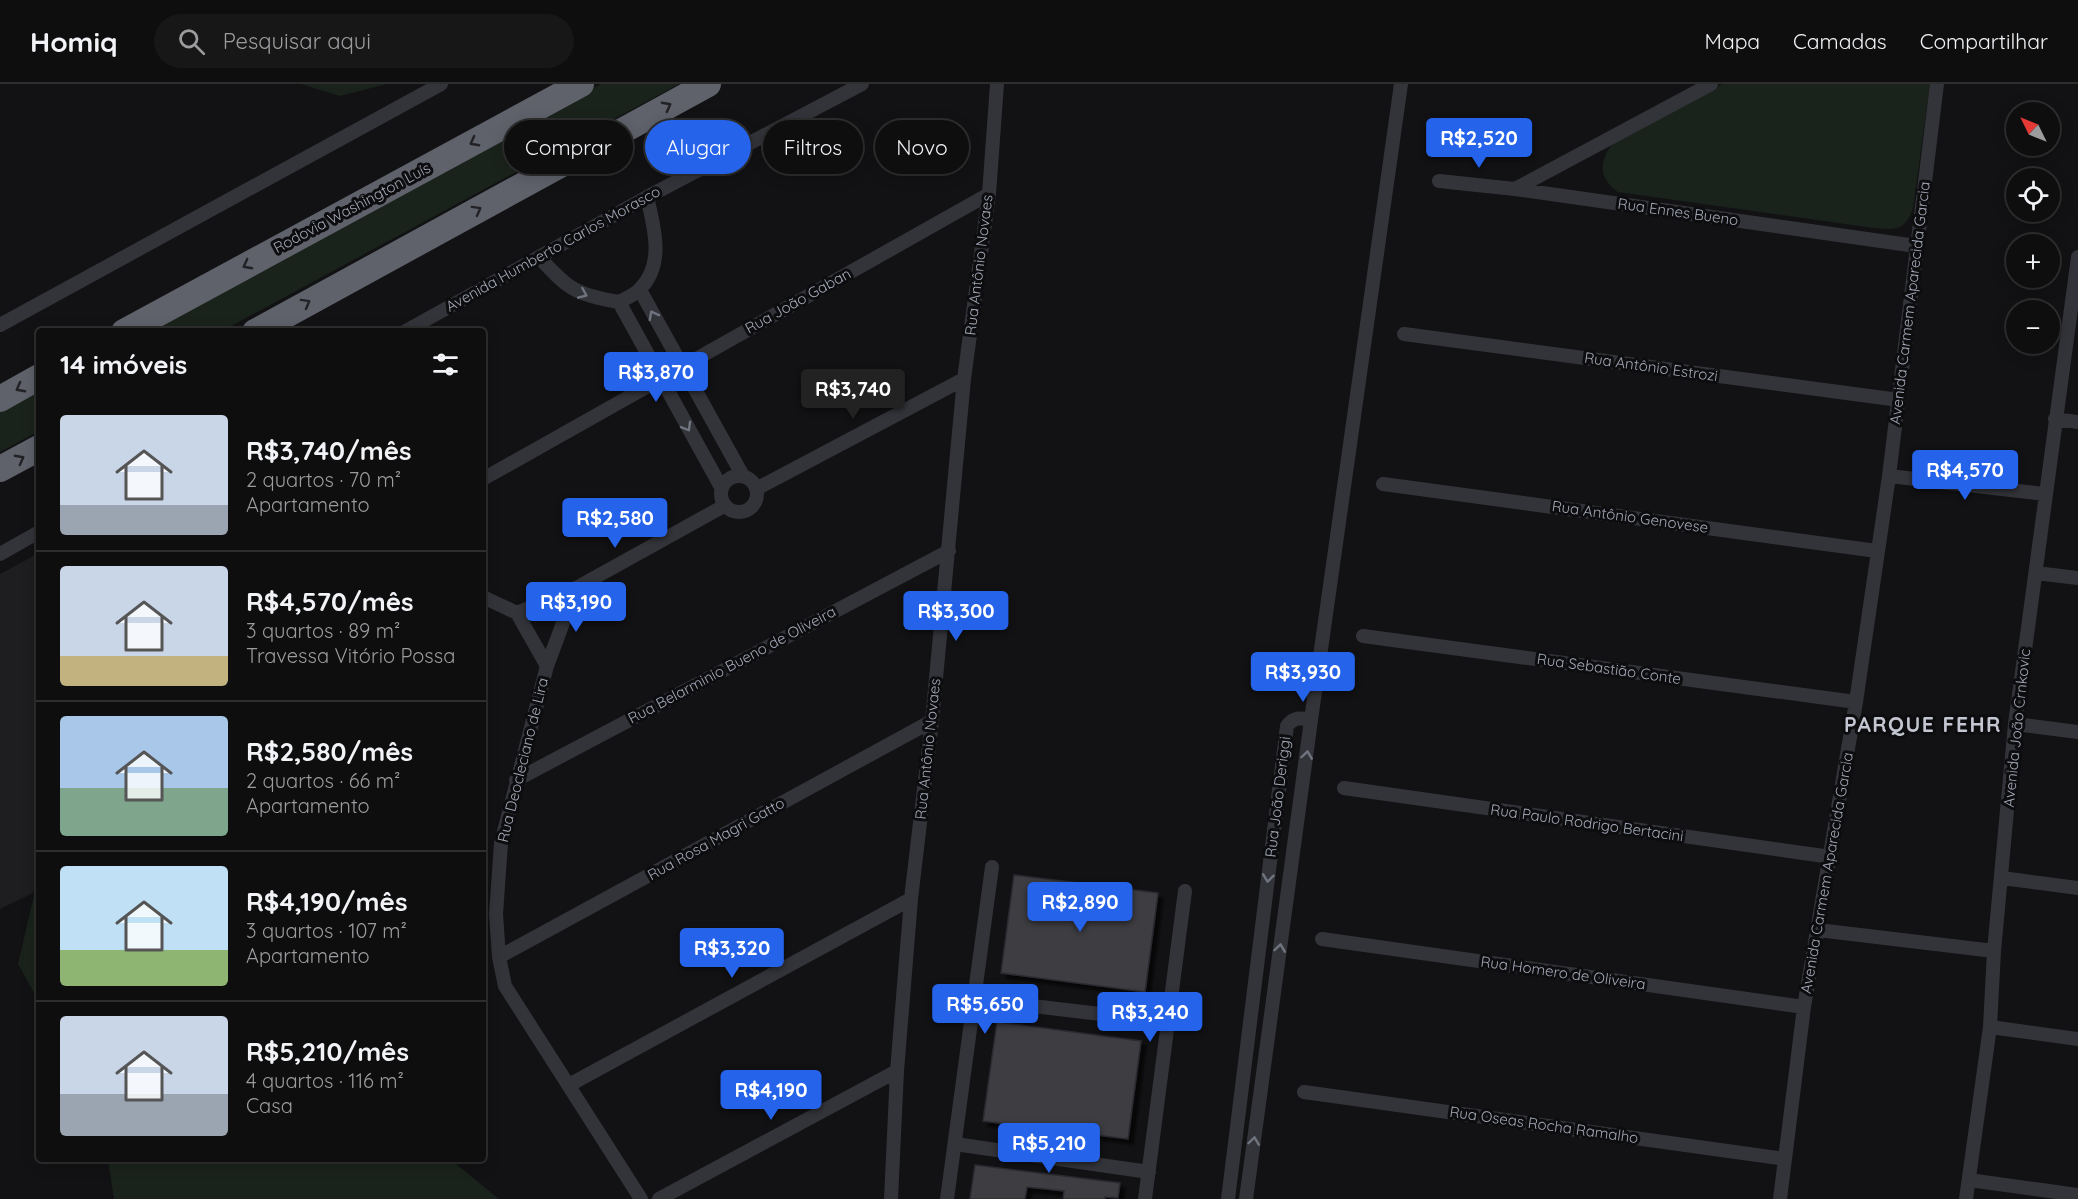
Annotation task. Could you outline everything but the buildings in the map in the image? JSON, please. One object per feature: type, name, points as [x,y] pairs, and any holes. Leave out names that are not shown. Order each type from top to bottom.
[{"type":"highway","name":"Rodovia Washington Luís","points":[[131,328],[581,84]]},
{"type":"highway","points":[[262,328],[708,84]]},
{"type":"highway","points":[[0,399],[36,379]]},
{"type":"highway","points":[[0,469],[36,450]]},
{"type":"street","points":[[0,325],[441,84]]},
{"type":"street","name":"Avenida Humberto Carlos Morasco","points":[[411,328],[647,197],[862,84]]},
{"type":"street","name":"Rua Antônio Novaes","points":[[891,1199],[897,1071],[911,899],[932,721],[964,379],[989,194],[997,84]]},
{"type":"street","points":[[1311,720],[1401,84]]},
{"type":"street","points":[[1515,189],[1711,84]]},
{"type":"street","name":"Avenida Carmem Aparecida Garcia","points":[[1780,1199],[1804,1007],[1856,702],[1889,476],[1937,84]]},
{"type":"street","name":"Rua Ennes Bueno","points":[[1439,181],[1515,189],[1916,246]]},
{"type":"street","name":"Rua João Gaban","points":[[486,477],[989,194]]},
{"type":"street","points":[[539,257],[558,278],[571,288],[590,297],[620,302],[640,290],[652,272],[657,249],[647,197]]},
{"type":"street","name":"Avenida João Crnkovic","points":[[1966,1199],[1990,1027],[1994,951],[2015,724],[2078,262]]},
{"type":"street","points":[[640,290],[743,476],[749,479],[756,489],[756,501],[747,510],[735,512],[724,506],[720,494],[730,478],[743,476]]},
{"type":"street","points":[[620,302],[660,379],[722,488]]},
{"type":"street","name":"Rua Antônio Estrozi","points":[[1404,334],[1899,400]]},
{"type":"street","points":[[756,489],[964,379]]},
{"type":"street","points":[[2055,419],[2078,422]]},
{"type":"street","points":[[1889,476],[2045,494]]},
{"type":"street","name":"Rua Antônio Genovese","points":[[1383,483],[1877,551]]},
{"type":"street","points":[[486,598],[516,613],[576,588],[724,506]]},
{"type":"street","points":[[0,554],[36,534]]},
{"type":"street","name":"Rua Belarminio Bueno de Oliveira","points":[[516,780],[949,551]]},
{"type":"street","points":[[2036,573],[2078,578]]},
{"type":"street","points":[[547,666],[576,588]]},
{"type":"street","name":"Rua Deocleciano de Lira","points":[[516,613],[547,666],[501,843],[496,914],[500,957],[506,986],[641,1199]]},
{"type":"street","name":"Rua Sebastião Conte","points":[[1363,636],[1856,702]]},
{"type":"street","name":"Rua João Deriggi","points":[[1296,718],[1311,720],[1246,1198],[1224,1198],[1287,726],[1291,720],[1296,718]]},
{"type":"street","name":"Rua Rosa Magri Gatto","points":[[500,957],[932,721]]},
{"type":"street","points":[[2015,724],[2078,732]]},
{"type":"street","name":"Rua Paulo Rodrigo Bertacini","points":[[1344,789],[1831,857]]},
{"type":"street","points":[[947,1199],[992,867]]},
{"type":"street","points":[[2002,878],[2078,888]]},
{"type":"street","points":[[1160,1199],[1145,1198],[1185,891]]},
{"type":"street","points":[[569,1086],[911,899]]},
{"type":"street","points":[[1818,930],[1994,951]]},
{"type":"street","name":"Rua Homero de Oliveira","points":[[1322,939],[1804,1007]]},
{"type":"street","points":[[974,999],[1168,1022]]},
{"type":"street","points":[[1990,1027],[2078,1039]]},
{"type":"street","points":[[659,1199],[897,1071]]},
{"type":"street","name":"Rua Oseas Rocha Ramalho","points":[[1304,1092],[1785,1159]]},
{"type":"street","points":[[955,1144],[1149,1172]]},
{"type":"street","points":[[1969,1180],[2078,1195]]},
{"type":"shaded area","points":[[301,84],[387,84],[340,96]]},
{"type":"shaded area","points":[[601,84],[679,84],[612,120],[535,120]]},
{"type":"shaded area","points":[[1722,84],[1930,84],[1913,208],[1907,221],[1894,229],[1874,228],[1618,192],[1611,187],[1604,175],[1603,163],[1613,143]]},
{"type":"shaded area","points":[[504,137],[504,174],[512,174],[228,328],[150,328]]},
{"type":"shaded area","points":[[36,390],[36,433],[0,452],[0,409]]},
{"type":"shaded area","points":[[36,555],[36,884],[33,893],[0,909],[0,574]]},
{"type":"shaded area","points":[[36,887],[36,997],[18,964]]},
{"type":"shaded area","points":[[108,1162],[446,1162],[456,1164],[499,1199],[114,1199]]},
{"type":"district","name":"PARQUE FEHR","points":[[1923,725]]}]
